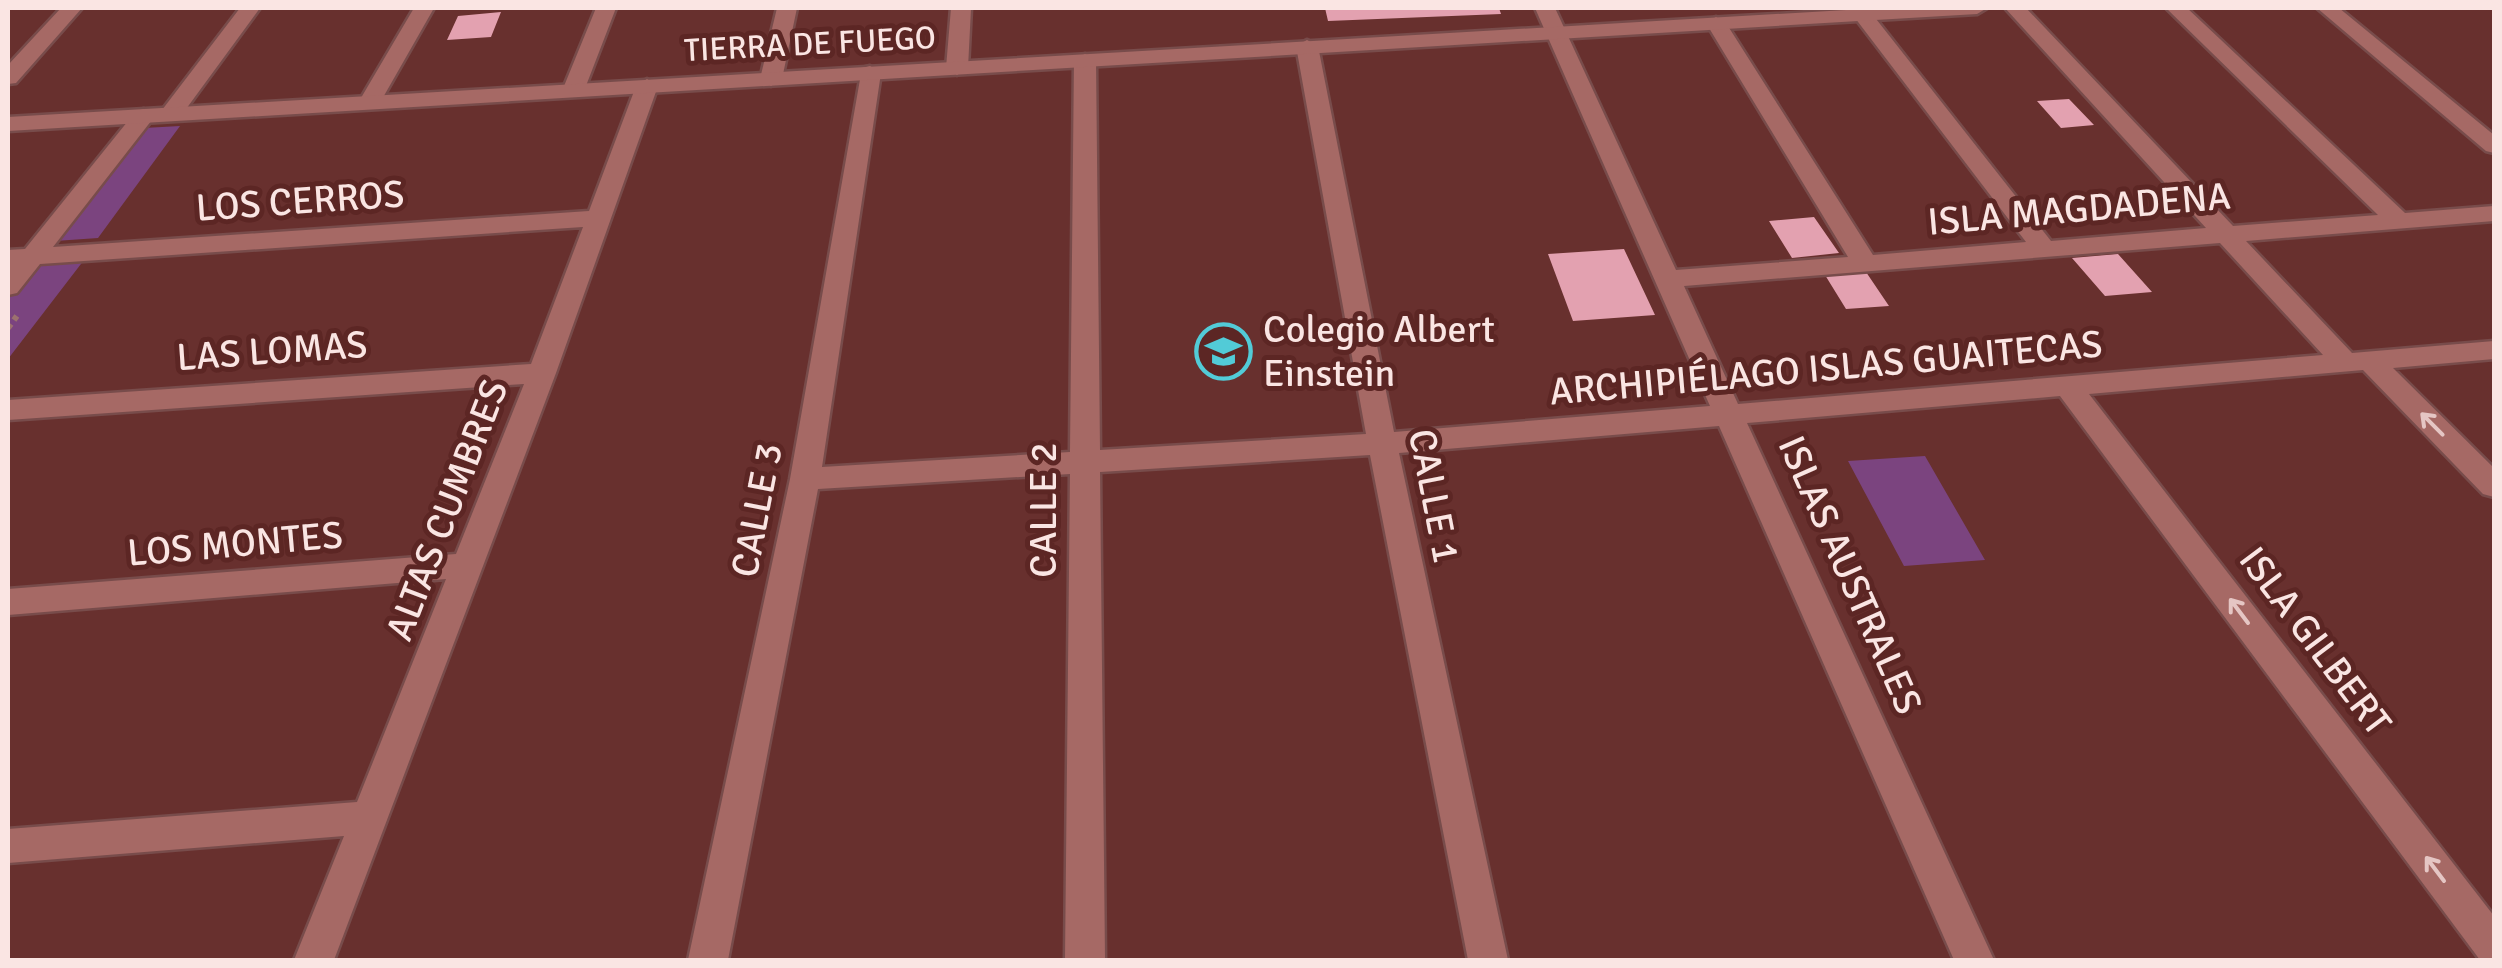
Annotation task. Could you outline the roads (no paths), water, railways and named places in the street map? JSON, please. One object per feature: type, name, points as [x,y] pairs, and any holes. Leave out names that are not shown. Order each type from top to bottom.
[{"type":"street","points":[[8,78],[72,8]]},
{"type":"street","points":[[170,115],[250,8]]},
{"type":"street","points":[[369,103],[424,8]]},
{"type":"street","points":[[573,90],[606,8]]},
{"type":"street","points":[[771,79],[787,8]]},
{"type":"street","points":[[957,68],[961,8]]},
{"type":"street","name":"TIERRA DE FUEGO","points":[[8,124],[1308,46],[1550,20],[1716,23],[1976,8]]},
{"type":"street","points":[[2014,8],[2227,235],[2494,486]]},
{"type":"street","points":[[2176,8],[2400,221]]},
{"type":"street","points":[[2327,8],[2494,146]]},
{"type":"street","points":[[1862,14],[2044,249]]},
{"type":"street","name":"ISLAS AUSTRALES","points":[[1550,20],[1733,417],[1974,960]]},
{"type":"street","points":[[1716,23],[1865,264]]},
{"type":"street","name":"CALLE 1","points":[[1308,46],[1382,444],[1488,960]]},
{"type":"street","name":"CALLE 2","points":[[1084,960],[1085,60]]},
{"type":"street","name":"CALLE 3","points":[[708,960],[805,479],[870,73]]},
{"type":"street","name":"ALTAS CUMBRES","points":[[314,960],[542,372],[647,86]]},
{"type":"street","points":[[8,287],[20,257],[144,116]]},
{"type":"street","name":"ISLA MAGDADENA","points":[[1669,279],[2494,213]]},
{"type":"street","name":"LOS CERROS","points":[[20,257],[598,218]]},
{"type":"street","name":"ARCHIPIÉLAGO ISLAS GUAITECAS","points":[[805,479],[1382,444],[2494,350]]},
{"type":"street","name":"LAS LOMAS","points":[[8,410],[542,372]]},
{"type":"street","name":"ISLA GILBERT","points":[[2068,388],[2494,947]]},
{"type":"street","name":"LOS MONTES","points":[[8,602],[468,565]]},
{"type":"street","points":[[8,846],[372,817]]},
{"type":"place","name":"Colegio Albert Einstein","points":[[1224,351]]}]
